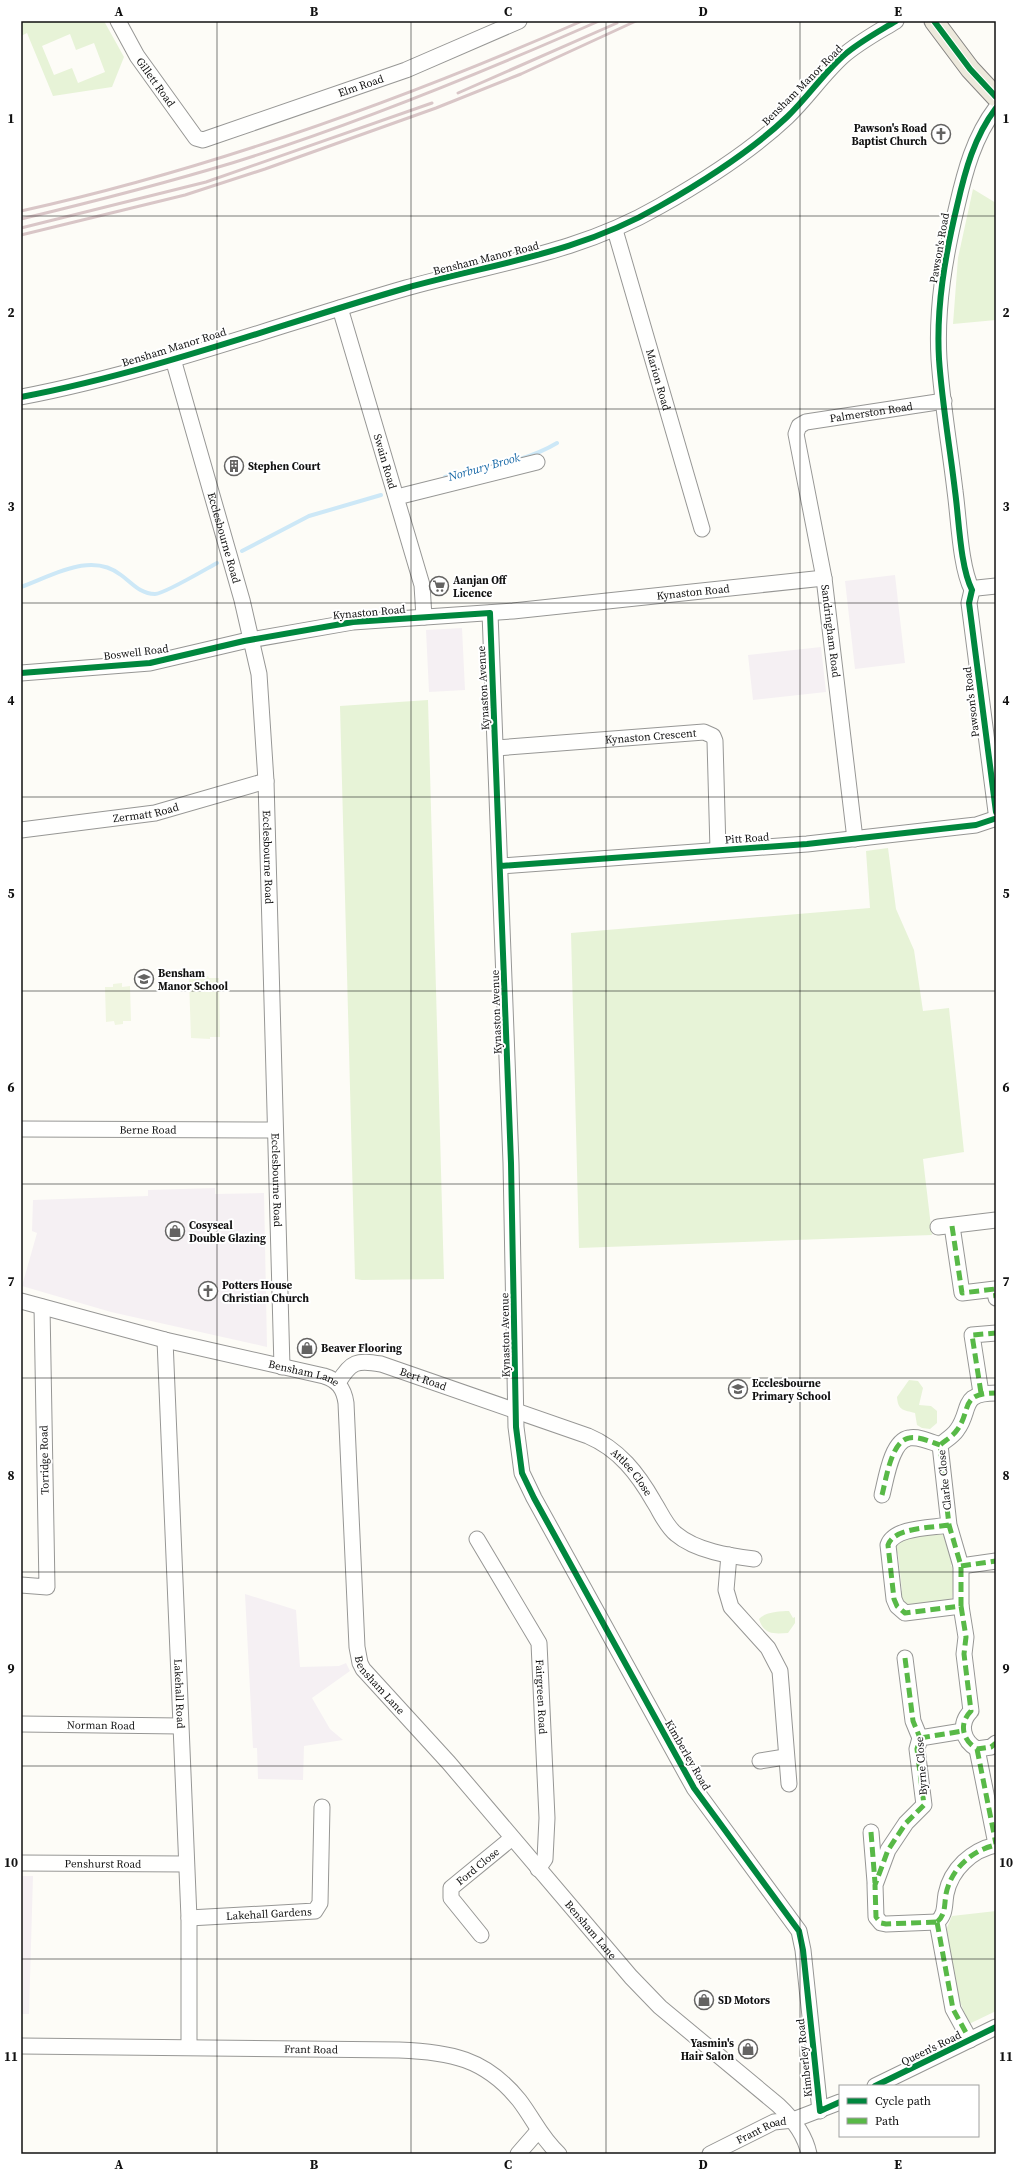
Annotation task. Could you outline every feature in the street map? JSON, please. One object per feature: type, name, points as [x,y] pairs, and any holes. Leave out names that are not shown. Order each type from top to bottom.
[{"type":"main road","points":[[934,21],[970,69],[996,97]]},
{"type":"street","name":"Gillett Road","points":[[118,21],[137,56],[192,135],[199,140]]},
{"type":"street","name":"Elm Road","points":[[199,140],[269,118],[406,70],[452,52],[519,21]]},
{"type":"street","name":"Bensham Manor Road","points":[[21,397],[95,380],[408,288],[513,263],[577,245],[615,230],[659,207],[743,153],[787,117],[844,55],[896,21]]},
{"type":"street","name":"Pawson's Road","points":[[995,819],[969,603],[972,590],[968,582],[964,562],[939,359],[939,321],[946,254],[967,166],[979,134],[996,108]]},
{"type":"street","name":"Marion Road","points":[[615,230],[702,529]]},
{"type":"street","name":"Swain Road","points":[[340,308],[422,585],[424,617]]},
{"type":"street","name":"Ecclesbourne Road","points":[[173,358],[242,600],[259,674],[266,781],[282,1367]]},
{"type":"street","name":"Palmerston Road","points":[[799,426],[806,422],[843,415],[944,401]]},
{"type":"street","name":"Sandringham Road","points":[[799,426],[796,434],[824,578],[855,839]]},
{"type":"street","points":[[397,497],[537,462]]},
{"type":"street","name":"Kynaston Road","points":[[252,641],[346,623],[490,613],[631,600],[824,578]]},
{"type":"street","points":[[972,590],[996,586]]},
{"type":"street","name":"Kynaston Avenue","points":[[490,613],[501,866],[511,1163],[516,1410]]},
{"type":"street","name":"Boswell Road","points":[[21,672],[150,663],[252,641]]},
{"type":"street","name":"Kynaston Crescent","points":[[496,748],[704,732],[709,733],[715,741],[718,850]]},
{"type":"street","name":"Zermatt Road","points":[[21,830],[155,813],[266,781]]},
{"type":"street","name":"Pitt Road","points":[[501,866],[855,839],[976,825],[995,819]]},
{"type":"street","name":"Berne Road","points":[[21,1129],[275,1130]]},
{"type":"street","points":[[996,1220],[945,1226],[962,1294],[995,1289],[996,1298]]},
{"type":"street","name":"Bensham Lane","points":[[21,1301],[165,1340],[324,1376],[338,1383],[343,1391],[346,1403],[356,1646],[360,1663],[377,1685],[449,1763],[538,1869],[655,2002],[778,2105],[793,2120],[805,2139],[809,2154]]},
{"type":"street","name":"Torridge Road","points":[[21,1585],[46,1587],[42,1307]]},
{"type":"street","points":[[996,1333],[972,1335],[980,1393],[996,1394]]},
{"type":"street","name":"Lakehall Road","points":[[165,1340],[189,1918],[189,2047]]},
{"type":"street","name":"Bert Road","points":[[338,1383],[346,1370],[352,1364],[363,1362],[376,1363],[400,1369],[516,1410]]},
{"type":"street","name":"Clarke Close","points":[[949,1526],[940,1445],[957,1430],[966,1407],[980,1393]]},
{"type":"street","name":"Attlee Close","points":[[516,1410],[524,1415],[588,1436],[604,1444],[623,1459],[639,1476],[675,1534],[702,1547],[729,1555],[754,1559]]},
{"type":"street","name":"Kimberley Road","points":[[516,1410],[520,1467],[534,1498],[694,1788],[799,1931],[802,1944],[820,2111]]},
{"type":"street","points":[[882,1495],[895,1448],[901,1441],[909,1438],[918,1438],[940,1445]]},
{"type":"street","points":[[961,1606],[909,1614],[901,1610],[894,1599],[888,1546],[889,1542],[900,1532],[949,1526],[961,1566],[961,1606],[966,1637],[964,1654],[971,1711],[965,1719],[963,1731],[968,1742],[977,1749],[996,1844],[975,1854],[956,1872],[948,1887],[945,1912],[937,1922],[954,2009],[970,2040]]},
{"type":"street","name":"Fairgreen Road","points":[[477,1539],[539,1644],[547,1818],[545,1859],[538,1869]]},
{"type":"street","points":[[729,1555],[726,1590],[731,1607],[768,1648],[780,1671],[788,1784]]},
{"type":"street","points":[[961,1566],[996,1561]]},
{"type":"street","name":"Byrne Close","points":[[905,1658],[913,1721],[920,1738],[917,1749],[924,1804],[906,1823],[888,1850],[875,1885],[876,1916],[881,1923],[886,1924],[937,1922]]},
{"type":"street","name":"Norman Road","points":[[21,1724],[180,1726]]},
{"type":"street","points":[[920,1738],[963,1731]]},
{"type":"street","points":[[977,1749],[991,1747],[996,1743]]},
{"type":"street","points":[[760,1761],[785,1757]]},
{"type":"street","name":"Lakehall Gardens","points":[[189,1918],[315,1911],[320,1903],[322,1807]]},
{"type":"street","points":[[871,1832],[875,1885]]},
{"type":"street","name":"Ford Close","points":[[481,1935],[451,1898],[451,1888],[512,1838]]},
{"type":"street","name":"Penshurst Road","points":[[21,1862],[186,1864]]},
{"type":"street","name":"Queen's Road","points":[[877,2085],[996,2027]]},
{"type":"street","name":"Frant Road","points":[[21,2046],[400,2050],[451,2054],[470,2062],[500,2082],[518,2100],[538,2131],[559,2154]]},
{"type":"street","points":[[793,2120],[820,2111],[839,2102]]},
{"type":"street","name":"Frant Road","points":[[710,2154],[774,2122],[793,2120]]},
{"type":"street","points":[[518,2154],[538,2131]]},
{"type":"shaded area","points":[[895,575],[905,663],[855,669],[845,581]]},
{"type":"shaded area","points":[[462,628],[465,690],[429,692],[426,630]]},
{"type":"shaded area","points":[[821,647],[826,692],[753,700],[748,655]]},
{"type":"shaded area","points":[[215,1188],[215,1194],[264,1193],[267,1347],[111,1312],[22,1286],[37,1233],[32,1231],[33,1200],[148,1196],[148,1190]]},
{"type":"shaded area","points":[[245,1594],[296,1610],[300,1667],[339,1666],[346,1663],[350,1671],[312,1698],[330,1729],[343,1740],[304,1746],[303,1780],[258,1779],[257,1748],[253,1748]]},
{"type":"shaded area","points":[[21,1876],[33,1876],[29,2014],[21,2014]]},
{"type":"green space","points":[[21,21],[104,21],[124,57],[112,87],[53,96],[27,33],[21,36]],"holes":[[[70,34],[76,50],[94,43],[105,72],[78,83],[72,68],[54,75],[42,46]]]},
{"type":"green space","points":[[973,189],[996,203],[996,320],[953,324],[958,258]]},
{"type":"green space","points":[[428,700],[444,1279],[362,1280],[355,1279],[340,706]]},
{"type":"green space","points":[[888,848],[896,909],[914,950],[923,1011],[949,1008],[964,1152],[923,1159],[932,1235],[579,1248],[571,933],[870,908],[866,851]]},
{"type":"green space","points":[[199,976],[219,978],[220,1037],[210,1037],[210,1039],[191,1038],[189,979],[199,978]]},
{"type":"green space","points":[[122,983],[122,987],[130,986],[131,1021],[123,1021],[123,1024],[115,1025],[114,1021],[106,1022],[105,987],[113,987],[113,984]]},
{"type":"green space","points":[[909,1380],[918,1381],[923,1388],[919,1405],[931,1406],[937,1411],[937,1423],[930,1429],[922,1428],[917,1425],[915,1413],[902,1409],[899,1405],[897,1397]]},
{"type":"green space","points":[[940,1532],[945,1538],[954,1563],[951,1565],[955,1573],[952,1598],[950,1600],[904,1609],[898,1592],[902,1591],[898,1554],[892,1550],[895,1540]]},
{"type":"green space","points":[[789,1611],[793,1618],[795,1617],[795,1623],[788,1633],[774,1633],[767,1631],[759,1619],[769,1613]]},
{"type":"green space","points":[[996,1911],[996,2011],[969,2024],[956,1992],[946,1930],[952,1916]]},
{"type":"waterway","name":"Norbury Brook","points":[[445,477],[517,460],[544,450],[557,443]]},
{"type":"waterway","name":"Norbury Brook","points":[[242,551],[309,516],[381,495]]},
{"type":"waterway","name":"Norbury Brook","points":[[21,587],[71,568],[84,565],[97,565],[109,568],[141,590],[150,594],[155,594],[176,586],[217,563]]},
{"type":"railway","points":[[21,211],[93,194],[165,174],[306,130],[445,78],[582,21]]},
{"type":"railway","points":[[21,219],[179,178],[279,148],[371,115],[463,79],[599,21]]},
{"type":"railway","points":[[21,235],[185,195],[265,169],[436,108],[521,74],[636,21]]},
{"type":"railway","points":[[458,93],[617,23]]},
{"type":"railway","points":[[21,228],[206,182],[432,103]]},
{"type":"marked path","points":[[952,1226],[962,1293],[995,1289],[996,1298]]},
{"type":"marked path","points":[[981,1393],[972,1335],[996,1333]]},
{"type":"marked path","points":[[949,1525],[914,1529],[898,1535],[892,1539],[888,1545],[894,1599],[897,1606],[905,1613],[961,1606],[961,1566],[949,1525],[940,1445],[957,1430],[971,1399],[984,1394],[996,1393]]},
{"type":"marked path","points":[[882,1495],[890,1462],[898,1446],[903,1441],[909,1438],[917,1438],[940,1445]]},
{"type":"marked path","points":[[961,1566],[996,1561]]},
{"type":"marked path","points":[[961,1606],[966,1637],[964,1654],[971,1711],[964,1721],[964,1732],[968,1742],[977,1749],[991,1747],[996,1743]]},
{"type":"marked path","points":[[905,1658],[913,1721],[920,1738],[917,1749],[924,1805],[906,1823],[888,1850],[875,1885],[876,1917],[881,1923],[886,1924],[937,1922]]},
{"type":"marked path","points":[[920,1738],[963,1731]]},
{"type":"marked path","points":[[977,1749],[996,1844]]},
{"type":"marked path","points":[[871,1832],[875,1883]]},
{"type":"marked path","points":[[937,1922],[943,1913],[949,1885],[958,1869],[971,1856],[979,1851],[996,1845]]},
{"type":"marked path","points":[[937,1922],[953,2009],[970,2040]]},
{"type":"cycle path","points":[[21,397],[118,375],[215,347],[406,288],[535,256],[598,236],[660,206],[742,154],[787,117],[843,56],[862,42],[896,21]]},
{"type":"cycle path","points":[[934,21],[970,69],[996,97]]},
{"type":"cycle path","points":[[972,590],[968,580],[960,542],[940,376],[938,340],[942,282],[963,180],[976,143],[988,119],[996,108]]},
{"type":"cycle path","points":[[972,590],[969,603],[996,812]]},
{"type":"cycle path","points":[[21,673],[150,663],[244,641],[353,622],[490,613],[511,1163],[516,1427],[522,1473],[534,1498],[694,1788],[799,1931],[803,1950],[820,2111],[839,2102]]},
{"type":"cycle path","points":[[501,866],[807,844],[976,825],[994,819]]},
{"type":"cycle path","points":[[877,2085],[996,2027]]},
{"type":"place","name":"Pawson's Road Baptist Church","points":[[941,134]]},
{"type":"place","name":"Stephen Court","points":[[234,466]]},
{"type":"place","name":"Aanjan Off Licence","points":[[439,586]]},
{"type":"place","name":"Bensham Manor School","points":[[144,979]]},
{"type":"place","name":"Cosyseal Double Glazing","points":[[175,1231]]},
{"type":"place","name":"Potters House Christian Church","points":[[208,1291]]},
{"type":"place","name":"Beaver Flooring","points":[[307,1348]]},
{"type":"place","name":"Ecclesbourne Primary School","points":[[738,1389]]},
{"type":"place","name":"SD Motors","points":[[704,2000]]},
{"type":"place","name":"Yasmin's Hair Salon","points":[[748,2049]]}]
